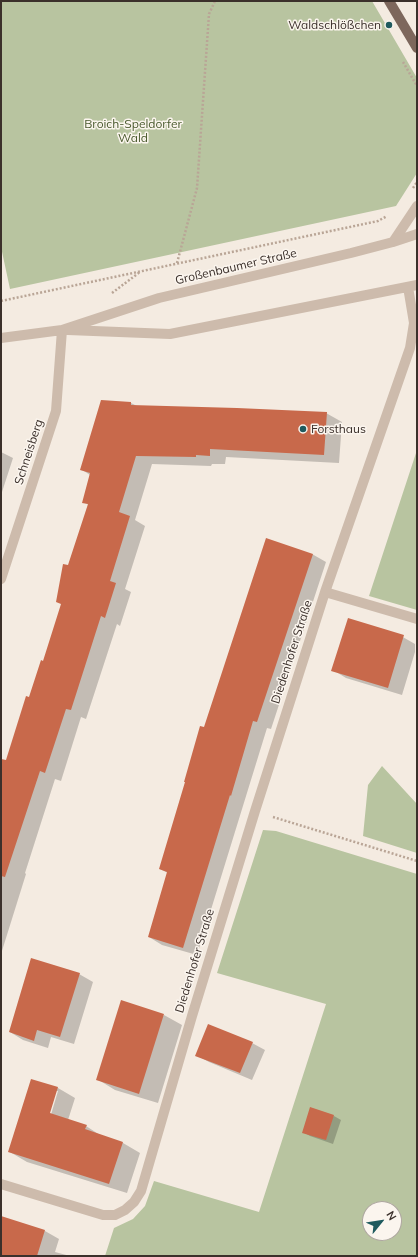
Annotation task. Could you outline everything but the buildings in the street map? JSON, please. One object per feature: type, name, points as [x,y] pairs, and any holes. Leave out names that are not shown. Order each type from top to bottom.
[{"type":"main road","points":[[389,1],[417,48]]},
{"type":"street","points":[[393,242],[417,206]]},
{"type":"street","name":"Großenbaumer Straße","points":[[62,330],[159,298],[393,242],[417,234]]},
{"type":"street","name":"Großenbaumer Straße","points":[[1,338],[62,330],[170,334],[412,286]]},
{"type":"street","name":"Diedenhofer Straße","points":[[1,1184],[103,1215],[116,1215],[125,1210],[134,1202],[141,1192],[192,1016],[255,811],[325,592],[410,348],[414,323],[412,286]]},
{"type":"street","name":"Schneisberg","points":[[1,580],[56,412],[62,330]]},
{"type":"street","name":"Diedenhofer Straße","points":[[325,592],[417,619]]},
{"type":"path","points":[[177,264],[197,188],[210,14],[215,1]]},
{"type":"path","points":[[410,194],[417,182]]},
{"type":"path","points":[[1,301],[378,221],[390,214]]},
{"type":"path","points":[[255,811],[417,861]]},
{"type":"green space","name":"Broich-Speldorfer Wald","points":[[1,1],[372,1],[417,78],[417,173],[396,206],[10,289],[1,247]]},
{"type":"green space","points":[[417,450],[417,610],[369,596]]},
{"type":"green space","points":[[382,766],[417,804],[417,853],[363,836],[368,785]]},
{"type":"green space","points":[[263,830],[276,831],[417,874],[417,1256],[105,1256],[114,1228],[133,1219],[145,1206],[154,1181],[259,1212],[326,1004],[217,973]]},
{"type":"place","name":"Waldschlößchen","points":[[389,25]]},
{"type":"place","name":"Forsthaus","points":[[303,429]]}]
